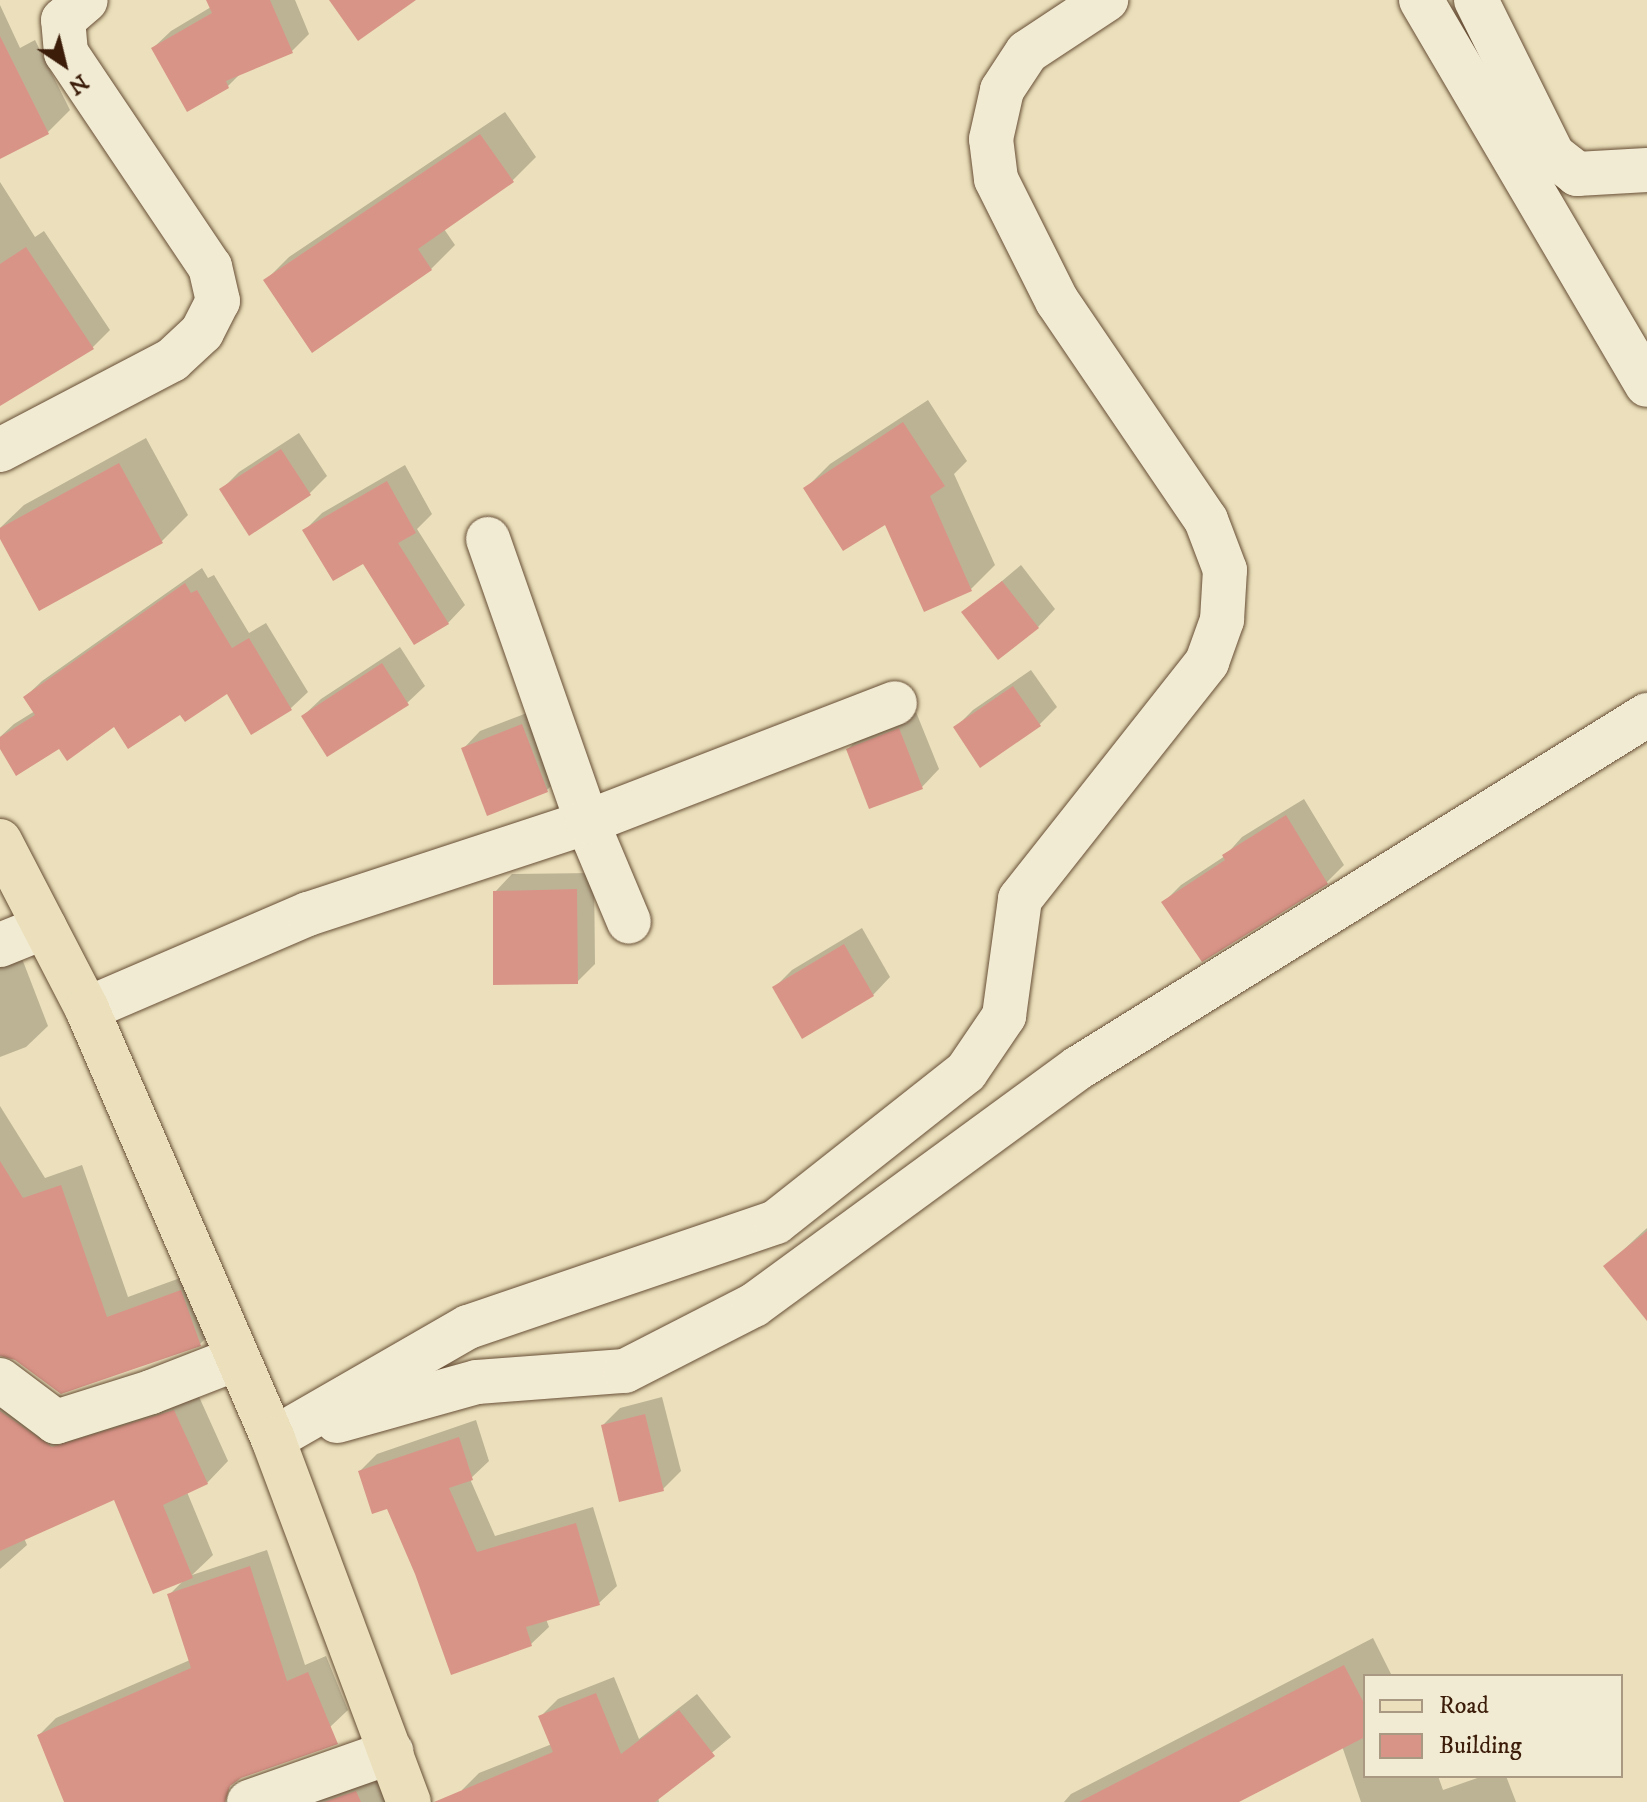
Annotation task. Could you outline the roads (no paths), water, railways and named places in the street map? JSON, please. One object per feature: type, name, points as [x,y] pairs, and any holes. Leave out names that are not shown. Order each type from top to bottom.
[{"type":"main road","points":[[0,841],[87,1009],[273,1439],[409,1802]]},
{"type":"street","points":[[0,450],[172,360],[202,332],[218,301],[210,267],[66,53],[63,20],[86,0]]},
{"type":"street","points":[[273,1439],[468,1327],[776,1222],[966,1072],[1004,1016],[1020,899],[1207,662],[1222,620],[1225,570],[1206,520],[1057,301],[996,179],[991,139],[1002,90],[1027,52],[1106,0]]},
{"type":"street","points":[[1421,0],[1647,385]]},
{"type":"street","points":[[1476,0],[1553,155],[1577,174],[1647,170]]},
{"type":"street","points":[[488,539],[587,822],[629,922]]},
{"type":"street","points":[[87,1009],[308,914],[587,822],[895,703]]},
{"type":"street","points":[[273,1439],[477,1382],[625,1371],[754,1305],[1078,1068],[1647,715]]},
{"type":"street","points":[[0,945],[45,927]]},
{"type":"street","points":[[0,1380],[56,1422],[151,1392],[238,1358]]},
{"type":"street","points":[[249,1802],[391,1752]]}]
